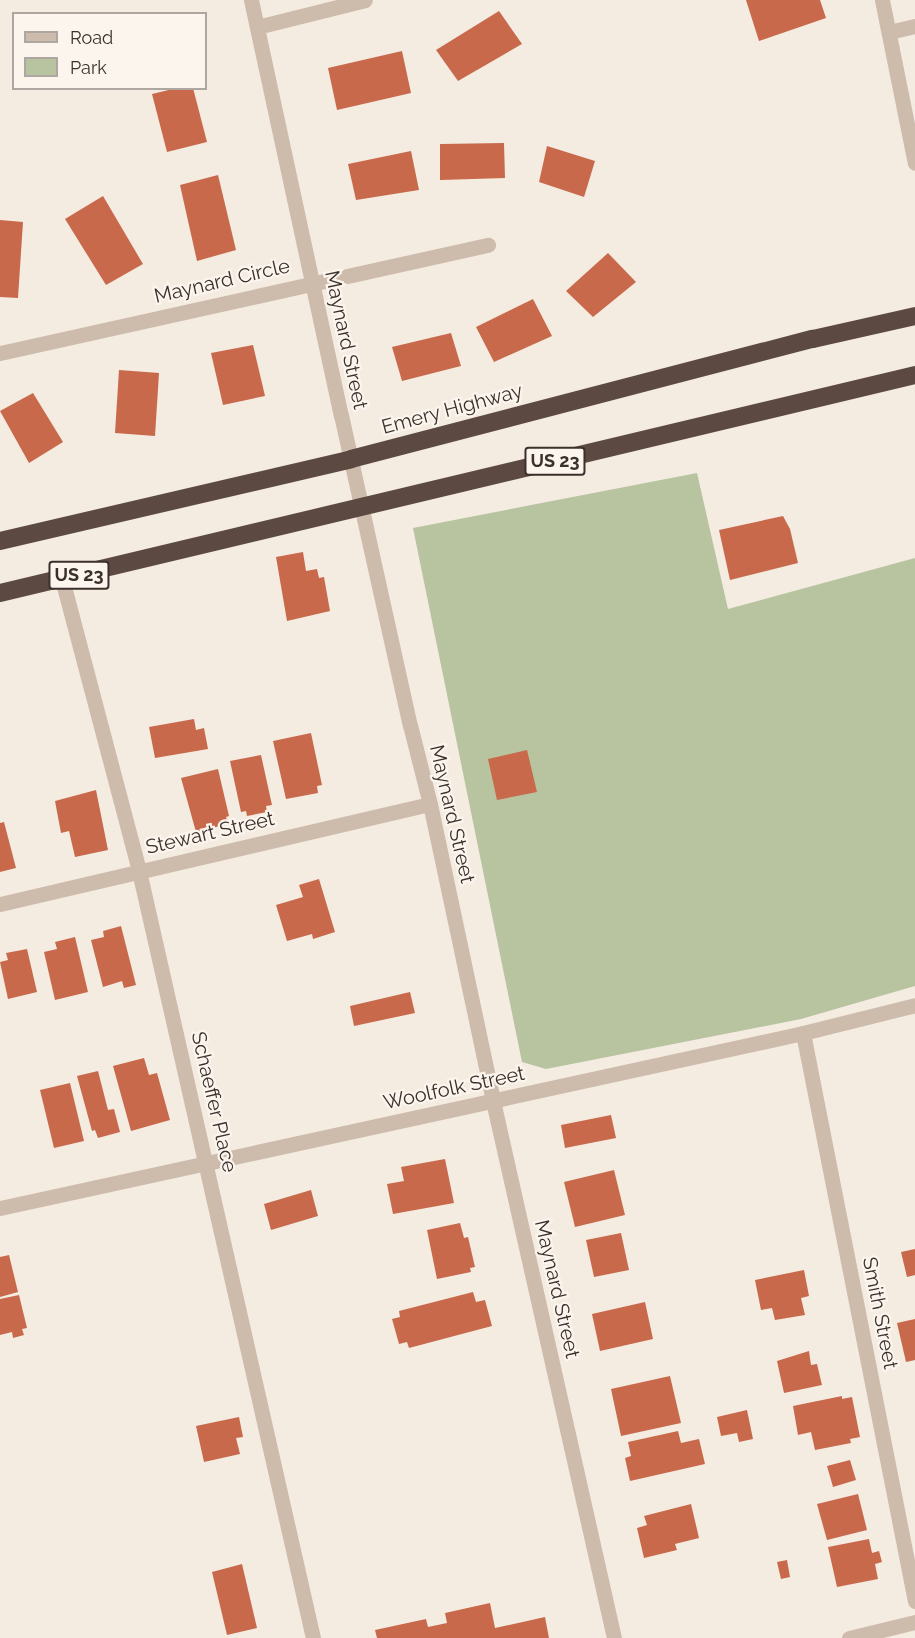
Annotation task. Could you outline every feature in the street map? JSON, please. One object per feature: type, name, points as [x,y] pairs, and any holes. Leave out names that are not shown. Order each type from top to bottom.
[{"type":"highway","name":"Emery Highway","points":[[0,541],[351,459],[813,339],[915,316]]},
{"type":"highway","name":"US 23","points":[[0,593],[915,375]]},
{"type":"street","name":"Maynard Street","points":[[251,0],[410,725],[430,804],[493,1101],[614,1638]]},
{"type":"street","points":[[257,27],[365,0]]},
{"type":"street","points":[[882,0],[915,163]]},
{"type":"street","points":[[889,32],[915,26]]},
{"type":"street","name":"Maynard Circle","points":[[0,352],[488,245]]},
{"type":"street","name":"Schaeffer Place","points":[[62,579],[139,871],[207,1162],[313,1638]]},
{"type":"street","name":"Stewart Street","points":[[0,904],[430,804]]},
{"type":"street","name":"Woolfolk Street","points":[[0,1208],[803,1034],[915,1005]]},
{"type":"street","name":"Smith Street","points":[[803,1034],[915,1601]]},
{"type":"street","points":[[849,1638],[915,1622]]},
{"type":"green space","points":[[697,473],[728,609],[915,558],[915,986],[801,1019],[546,1069],[522,1062],[413,528]]},
{"type":"building","points":[[746,0],[820,0],[826,18],[759,41]]},
{"type":"building","points":[[499,11],[522,44],[458,81],[436,50]]},
{"type":"building","points":[[402,51],[411,93],[337,110],[328,68]]},
{"type":"building","points":[[169,90],[194,90],[207,142],[167,152],[152,94]]},
{"type":"building","points":[[504,143],[505,178],[440,180],[440,144]]},
{"type":"building","points":[[547,146],[595,161],[584,197],[539,182]]},
{"type":"building","points":[[411,151],[419,190],[356,200],[348,164]]},
{"type":"building","points":[[218,175],[236,250],[197,261],[180,185]]},
{"type":"building","points":[[103,196],[143,264],[106,285],[65,219]]},
{"type":"building","points":[[0,220],[23,222],[18,298],[0,297]]},
{"type":"building","points":[[608,253],[636,282],[593,317],[566,291]]},
{"type":"building","points":[[533,299],[552,336],[494,362],[476,327]]},
{"type":"building","points":[[451,333],[461,366],[402,381],[392,347]]},
{"type":"building","points":[[253,345],[265,396],[223,405],[211,353]]},
{"type":"building","points":[[119,370],[159,373],[155,436],[115,433]]},
{"type":"building","points":[[33,393],[63,442],[29,463],[0,411]]},
{"type":"building","points":[[783,516],[790,529],[798,563],[730,580],[719,530]]},
{"type":"building","points":[[303,552],[306,571],[317,569],[319,578],[324,577],[330,611],[287,621],[276,557]]},
{"type":"building","points":[[194,719],[196,730],[204,728],[208,749],[155,758],[149,727]]},
{"type":"building","points":[[311,733],[322,785],[317,786],[318,793],[286,799],[273,741]]},
{"type":"building","points":[[527,750],[537,792],[497,800],[488,759]]},
{"type":"building","points":[[261,755],[272,805],[266,806],[267,812],[247,816],[246,811],[241,812],[230,761]]},
{"type":"building","points":[[218,769],[229,816],[226,817],[228,824],[196,832],[181,778]]},
{"type":"building","points":[[96,790],[108,850],[75,857],[69,831],[61,833],[55,801]]},
{"type":"building","points":[[4,822],[16,868],[0,872],[0,823]]},
{"type":"building","points":[[319,879],[335,932],[313,939],[312,934],[287,941],[276,905],[303,897],[299,885]]},
{"type":"building","points":[[121,926],[136,985],[124,988],[122,981],[103,987],[91,940],[104,937],[103,931]]},
{"type":"building","points":[[75,937],[88,992],[55,1000],[44,952],[57,949],[55,942]]},
{"type":"building","points":[[27,949],[37,992],[8,999],[0,962],[8,960],[6,953]]},
{"type":"building","points":[[410,992],[415,1013],[354,1026],[350,1006]]},
{"type":"building","points":[[144,1058],[149,1075],[157,1073],[170,1120],[131,1131],[113,1066]]},
{"type":"building","points":[[98,1071],[108,1110],[114,1109],[120,1132],[98,1138],[95,1130],[92,1131],[77,1076]]},
{"type":"building","points":[[70,1083],[84,1141],[54,1148],[40,1090]]},
{"type":"building","points":[[611,1115],[616,1138],[565,1148],[561,1125]]},
{"type":"building","points":[[445,1159],[454,1203],[393,1214],[387,1184],[404,1181],[401,1167]]},
{"type":"building","points":[[614,1170],[625,1215],[575,1227],[564,1182]]},
{"type":"building","points":[[311,1190],[318,1216],[271,1230],[264,1204]]},
{"type":"building","points":[[460,1223],[464,1238],[468,1237],[475,1267],[470,1268],[471,1272],[437,1279],[427,1230]]},
{"type":"building","points":[[621,1233],[629,1270],[594,1277],[586,1240]]},
{"type":"building","points":[[915,1249],[915,1275],[907,1277],[901,1252]]},
{"type":"building","points":[[9,1255],[18,1292],[0,1297],[0,1257]]},
{"type":"building","points":[[804,1270],[809,1296],[801,1298],[805,1315],[775,1320],[772,1308],[761,1310],[755,1280]]},
{"type":"building","points":[[473,1292],[476,1302],[485,1300],[492,1326],[409,1348],[407,1342],[399,1344],[392,1319],[400,1317],[399,1311]]},
{"type":"building","points":[[19,1295],[27,1328],[22,1329],[24,1335],[13,1338],[12,1332],[0,1335],[0,1299]]},
{"type":"building","points":[[645,1302],[653,1339],[600,1351],[592,1314]]},
{"type":"building","points":[[915,1319],[915,1360],[906,1362],[897,1323]]},
{"type":"building","points":[[809,1351],[811,1365],[817,1364],[822,1385],[784,1393],[777,1361]]},
{"type":"building","points":[[670,1376],[681,1423],[621,1436],[611,1389]]},
{"type":"building","points":[[842,1396],[842,1399],[852,1397],[860,1437],[850,1439],[851,1443],[815,1450],[811,1432],[798,1435],[793,1406]]},
{"type":"building","points":[[747,1410],[753,1439],[739,1442],[737,1433],[721,1436],[717,1417]]},
{"type":"building","points":[[239,1417],[243,1437],[236,1438],[240,1454],[204,1462],[196,1426]]},
{"type":"building","points":[[678,1431],[681,1443],[699,1439],[705,1464],[630,1481],[625,1458],[631,1456],[628,1442]]},
{"type":"building","points":[[850,1460],[856,1480],[833,1487],[827,1466]]},
{"type":"building","points":[[858,1494],[867,1530],[827,1540],[817,1504]]},
{"type":"building","points":[[691,1504],[699,1538],[675,1544],[677,1550],[644,1558],[637,1528],[647,1525],[644,1516]]},
{"type":"building","points":[[869,1539],[872,1553],[879,1551],[882,1562],[875,1564],[878,1579],[837,1587],[828,1547]]},
{"type":"building","points":[[787,1560],[790,1577],[781,1579],[777,1562]]},
{"type":"building","points":[[242,1564],[257,1628],[227,1635],[212,1572]]},
{"type":"building","points":[[490,1603],[495,1628],[545,1617],[549,1638],[377,1638],[375,1630],[426,1619],[428,1627],[447,1623],[445,1613]]}]
